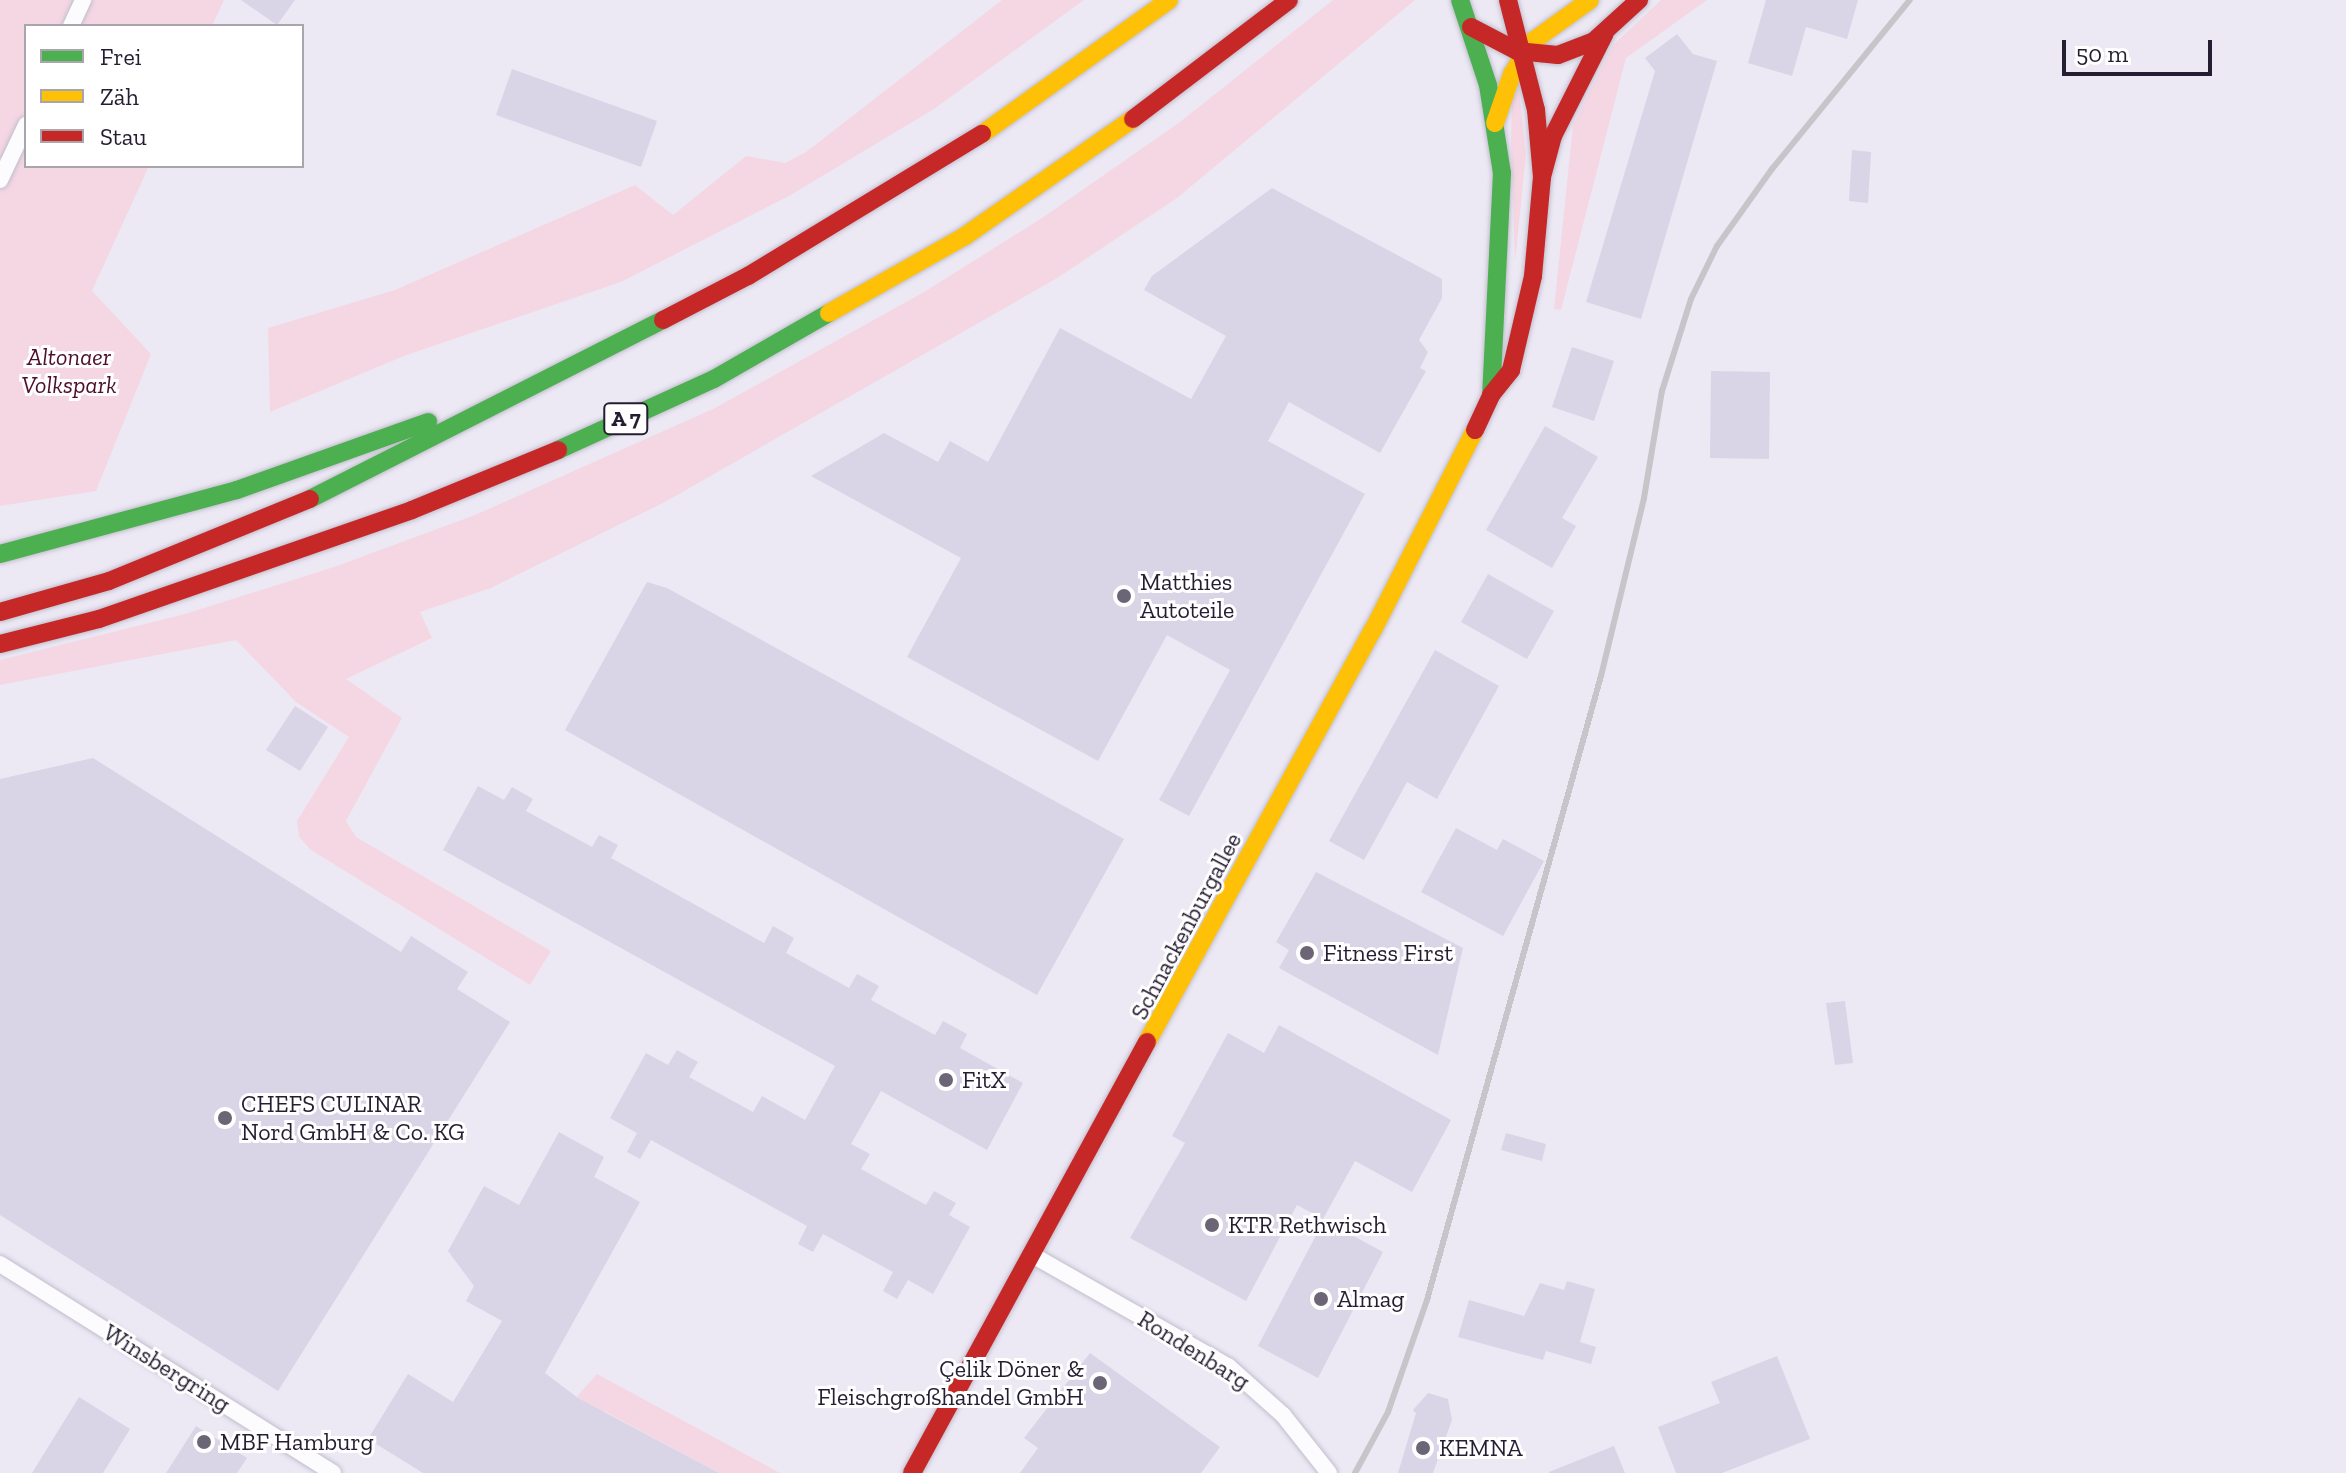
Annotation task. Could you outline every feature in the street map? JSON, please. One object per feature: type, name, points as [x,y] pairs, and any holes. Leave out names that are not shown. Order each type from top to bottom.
[{"type":"main road","points":[[0,612],[109,581],[261,522],[600,352],[876,203],[1035,99],[1169,0]]},
{"type":"main road","name":"A 7","points":[[0,644],[99,619],[412,510],[513,471],[714,379],[965,236],[1104,141],[1289,0]]},
{"type":"main road","name":"Schnackenburgallee","points":[[1460,0],[1471,27],[1495,123],[1504,206],[1489,360],[1491,395]]},
{"type":"main road","name":"Schnackenburgallee","points":[[912,1473],[1034,1256],[1443,500],[1491,395],[1511,370],[1523,329],[1542,177],[1525,53],[1508,0]]},
{"type":"main road","points":[[1495,123],[1525,53],[1540,34],[1590,0]]},
{"type":"main road","points":[[1471,27],[1525,53],[1558,55],[1606,31],[1639,0]]},
{"type":"main road","points":[[1542,177],[1556,129],[1606,31]]},
{"type":"main road","points":[[0,554],[134,522],[360,450],[600,352]]},
{"type":"street","points":[[72,24],[83,0]]},
{"type":"street","points":[[0,180],[24,129]]},
{"type":"street","name":"Rondenbarg","points":[[1034,1256],[1228,1366],[1283,1415],[1329,1473]]},
{"type":"street","name":"Winsbergring","points":[[0,1264],[333,1473]]},
{"type":"green space","name":"Altonaer Volkspark","points":[[0,0],[224,0],[213,24],[24,24],[24,168],[148,168],[92,291],[151,354],[96,491],[0,506]]},
{"type":"green space","points":[[1002,0],[1084,0],[934,109],[789,196],[621,282],[404,356],[270,412],[268,328],[395,290],[635,185],[673,215],[746,156],[785,163],[806,152]]},
{"type":"green space","points":[[1333,0],[1415,0],[1177,198],[1059,277],[665,502],[491,588],[420,612],[432,638],[346,679],[402,718],[346,821],[356,837],[551,951],[530,985],[311,850],[299,837],[297,821],[349,737],[296,702],[236,640],[0,685],[0,660],[185,614],[334,567],[475,515],[715,408],[924,292],[1042,218],[1180,122]]},
{"type":"green space","points":[[1661,0],[1707,0],[1626,58],[1561,310],[1554,309],[1573,125],[1613,45]]},
{"type":"green space","points":[[1519,88],[1526,155],[1515,262],[1511,141],[1512,99]]},
{"type":"green space","points":[[597,1374],[780,1473],[719,1473],[604,1411],[558,1438],[579,1394]]},
{"type":"building","points":[[241,0],[295,0],[276,24]]},
{"type":"building","points":[[1766,0],[1858,0],[1847,39],[1806,27],[1792,76],[1748,63]]},
{"type":"building","points":[[1677,34],[1693,54],[1717,61],[1641,319],[1586,302],[1655,71],[1645,58]]},
{"type":"building","points":[[512,69],[657,121],[641,167],[496,115]]},
{"type":"building","points":[[1852,150],[1871,152],[1868,203],[1849,201]]},
{"type":"building","name":"Matthies Autoteile","points":[[1272,188],[1442,279],[1442,298],[1419,340],[1428,352],[1420,368],[1426,371],[1380,453],[1289,402],[1268,441],[1365,494],[1189,816],[1159,800],[1230,670],[1167,635],[1098,761],[907,657],[961,558],[811,476],[884,433],[938,462],[950,441],[988,462],[1060,328],[1191,399],[1226,336],[1144,290],[1152,276]]},
{"type":"building","points":[[1572,347],[1614,361],[1594,421],[1552,407]]},
{"type":"building","points":[[1711,371],[1770,372],[1769,459],[1710,458]]},
{"type":"building","points":[[1545,426],[1598,457],[1562,518],[1576,526],[1552,568],[1486,530]]},
{"type":"building","points":[[1488,574],[1554,611],[1527,659],[1461,622]]},
{"type":"building","points":[[647,582],[667,588],[1124,839],[1037,995],[565,730]]},
{"type":"building","points":[[1435,650],[1499,686],[1437,799],[1407,782],[1364,860],[1329,841]]},
{"type":"building","points":[[295,706],[328,727],[300,771],[266,750]]},
{"type":"building","name":"CHEFS CULINAR Nord GmbH & Co. KG","points":[[93,758],[401,952],[411,936],[468,972],[457,989],[510,1022],[278,1391],[0,1215],[0,779]]},
{"type":"building","points":[[478,786],[504,800],[512,787],[533,799],[526,811],[592,847],[599,835],[618,845],[611,858],[764,943],[773,926],[794,938],[786,953],[849,988],[857,974],[879,986],[871,1000],[935,1035],[943,1021],[967,1034],[960,1048],[1023,1083],[987,1150],[881,1091],[851,1144],[870,1154],[861,1169],[926,1205],[934,1191],[956,1203],[949,1215],[970,1227],[933,1294],[908,1280],[897,1299],[883,1291],[893,1272],[823,1234],[813,1252],[798,1244],[807,1226],[651,1140],[640,1159],[627,1152],[637,1133],[610,1118],[646,1053],[668,1065],[677,1050],[698,1062],[689,1077],[753,1112],[762,1096],[805,1120],[835,1066],[443,850]]},
{"type":"building","points":[[1456,828],[1497,850],[1503,839],[1544,861],[1503,936],[1421,892]]},
{"type":"building","points":[[1316,872],[1463,948],[1438,1055],[1279,968],[1289,950],[1276,942]]},
{"type":"building","points":[[1845,1001],[1853,1063],[1835,1065],[1826,1003]]},
{"type":"building","points":[[1279,1025],[1451,1120],[1412,1192],[1355,1161],[1323,1219],[1297,1205],[1246,1301],[1130,1238],[1185,1143],[1172,1136],[1228,1033],[1264,1053]]},
{"type":"building","points":[[559,1132],[604,1157],[594,1177],[640,1202],[545,1373],[578,1398],[719,1473],[423,1473],[368,1439],[408,1374],[453,1402],[502,1321],[466,1301],[474,1286],[448,1251],[484,1186],[519,1205]]},
{"type":"building","points":[[1506,1133],[1546,1144],[1542,1161],[1501,1150]]},
{"type":"building","name":"Almag","points":[[1324,1220],[1383,1252],[1318,1378],[1258,1346]]},
{"type":"building","points":[[1567,1281],[1595,1289],[1580,1342],[1596,1347],[1591,1364],[1546,1351],[1543,1360],[1458,1337],[1469,1300],[1524,1316],[1540,1283],[1564,1290]]},
{"type":"building","name":"Çelik Döner & Fleischgroßhandel GmbH","points":[[1090,1353],[1220,1447],[1201,1473],[1020,1473],[1038,1448],[1024,1438]]},
{"type":"building","points":[[1777,1356],[1810,1439],[1722,1473],[1676,1473],[1658,1427],[1720,1403],[1711,1382]]},
{"type":"building","name":"KEMNA","points":[[1428,1393],[1448,1399],[1452,1420],[1433,1473],[1398,1473],[1416,1413],[1413,1410]]},
{"type":"building","points":[[79,1397],[130,1429],[103,1473],[32,1473]]},
{"type":"building","name":"MBF Hamburg","points":[[196,1426],[247,1458],[237,1473],[166,1473]]},
{"type":"building","points":[[1614,1446],[1625,1473],[1549,1473],[1549,1472]]},
{"type":"railway","points":[[1355,1473],[1388,1412],[1427,1300],[1601,676],[1644,498],[1662,391],[1691,299],[1717,246],[1772,169],[1910,0]]},
{"type":"traffic: fast","points":[[1460,0],[1488,85],[1502,173],[1491,395]]},
{"type":"traffic: fast","points":[[558,450],[714,379],[829,313]]},
{"type":"traffic: fast","points":[[310,499],[663,320]]},
{"type":"traffic: fast","points":[[0,554],[237,490],[428,422]]},
{"type":"traffic: slow","points":[[982,134],[1169,0]]},
{"type":"traffic: slow","points":[[1495,123],[1512,74],[1533,41],[1590,0]]},
{"type":"traffic: slow","points":[[829,313],[965,236],[1133,119]]},
{"type":"traffic: slow","points":[[1147,1042],[1373,630],[1475,430]]},
{"type":"traffic: jam","points":[[1133,119],[1289,0]]},
{"type":"traffic: jam","points":[[1475,430],[1491,395],[1511,370],[1533,276],[1542,177],[1536,110],[1508,0]]},
{"type":"traffic: jam","points":[[1471,27],[1517,51],[1558,55],[1594,41],[1639,0]]},
{"type":"traffic: jam","points":[[1542,177],[1553,136],[1605,33]]},
{"type":"traffic: jam","points":[[663,320],[748,276],[982,134]]},
{"type":"traffic: jam","points":[[0,644],[99,619],[412,510],[558,450]]},
{"type":"traffic: jam","points":[[0,612],[109,581],[310,499]]},
{"type":"traffic: jam","points":[[912,1473],[1147,1042]]},
{"type":"place","name":"Matthies Autoteile","points":[[1124,596]]},
{"type":"place","name":"Fitness First","points":[[1307,953]]},
{"type":"place","name":"FitX","points":[[946,1080]]},
{"type":"place","name":"CHEFS CULINAR Nord GmbH & Co. KG","points":[[225,1118]]},
{"type":"place","name":"KTR Rethwisch","points":[[1212,1225]]},
{"type":"place","name":"Almag","points":[[1321,1299]]},
{"type":"place","name":"Çelik Döner & Fleischgroßhandel GmbH","points":[[1100,1383]]},
{"type":"place","name":"MBF Hamburg","points":[[204,1442]]},
{"type":"place","name":"KEMNA","points":[[1423,1448]]}]
